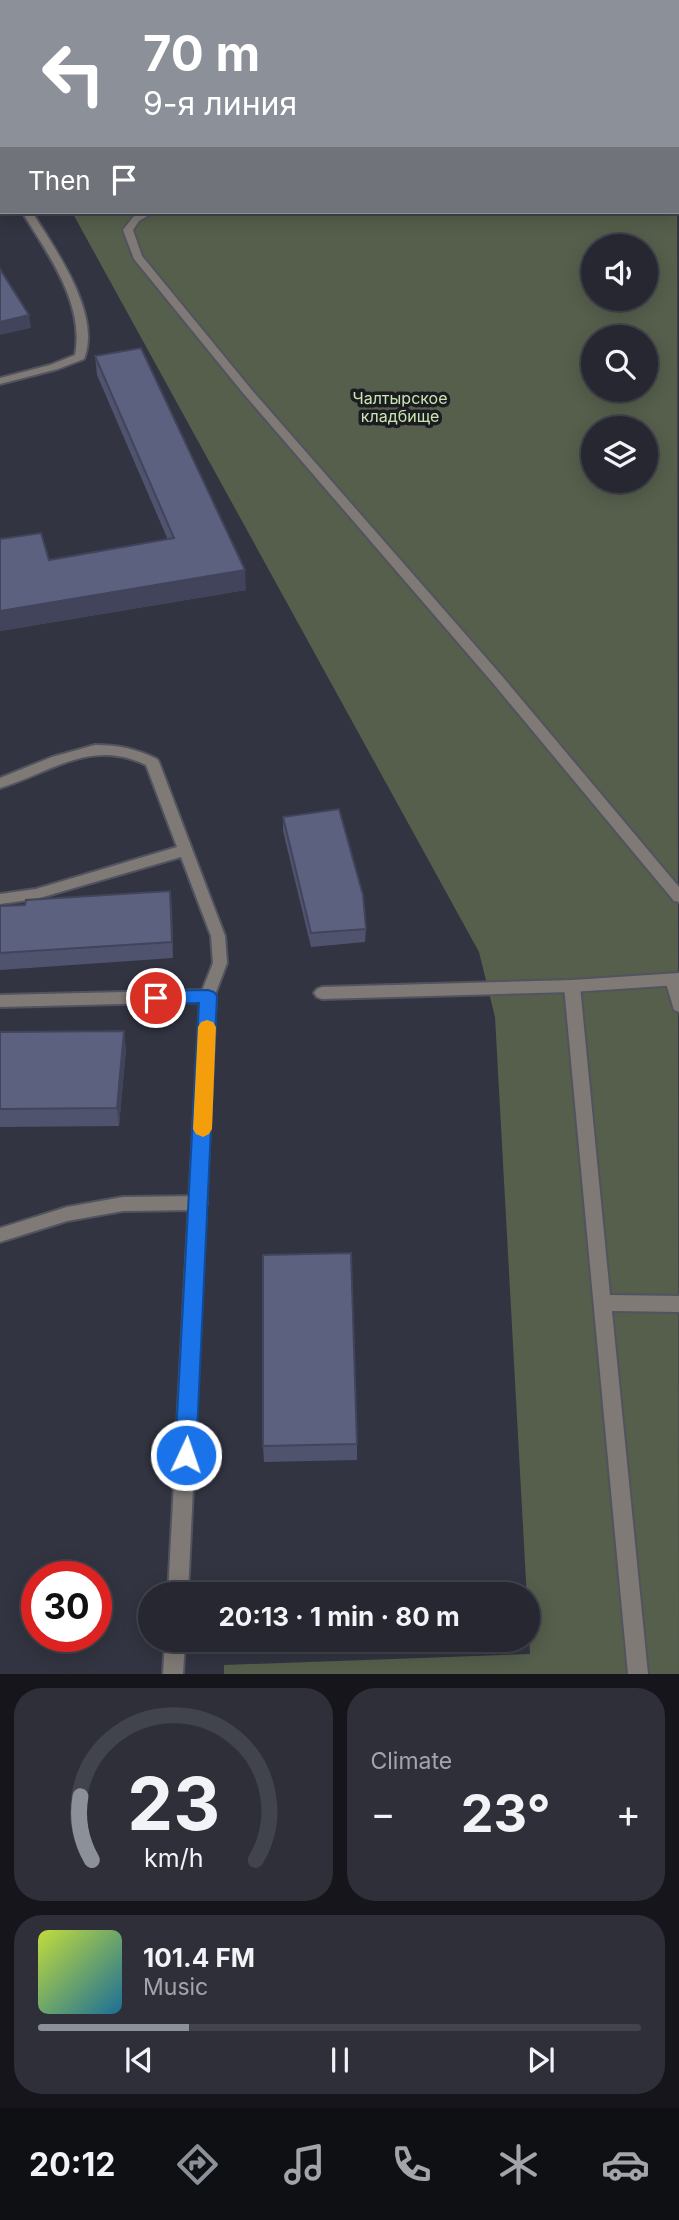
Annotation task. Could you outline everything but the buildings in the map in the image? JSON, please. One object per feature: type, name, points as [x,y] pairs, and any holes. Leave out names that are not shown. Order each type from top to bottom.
[{"type":"street","points":[[0,381],[54,367],[80,356],[83,335],[77,307],[62,269],[28,214]]},
{"type":"street","points":[[145,214],[135,219],[128,230],[137,257],[247,391],[497,679],[679,897]]},
{"type":"street","points":[[0,783],[75,754],[106,748],[136,752],[152,762],[218,936],[220,963],[208,996],[200,1203],[179,1582]]},
{"type":"street","points":[[0,899],[36,894],[186,850]]},
{"type":"street","points":[[322,993],[572,986],[676,980],[679,1006]]},
{"type":"street","points":[[572,986],[638,1674]]},
{"type":"street","points":[[0,1001],[208,996]]},
{"type":"street","points":[[0,1235],[67,1214],[123,1204],[200,1203]]},
{"type":"street","points":[[603,1303],[679,1304]]},
{"type":"street","points":[[173,1674],[174,1652]]},
{"type":"green space","name":"Чалтырское кладбище","points":[[73,214],[677,214],[679,1674],[224,1674],[224,1665],[540,1652],[540,1582],[526,1582],[495,1017],[479,952]]},
{"type":"slow traffic","points":[[203,1129],[207,1027]]},
{"type":"route","points":[[156,998],[208,996],[186,1455]]}]
